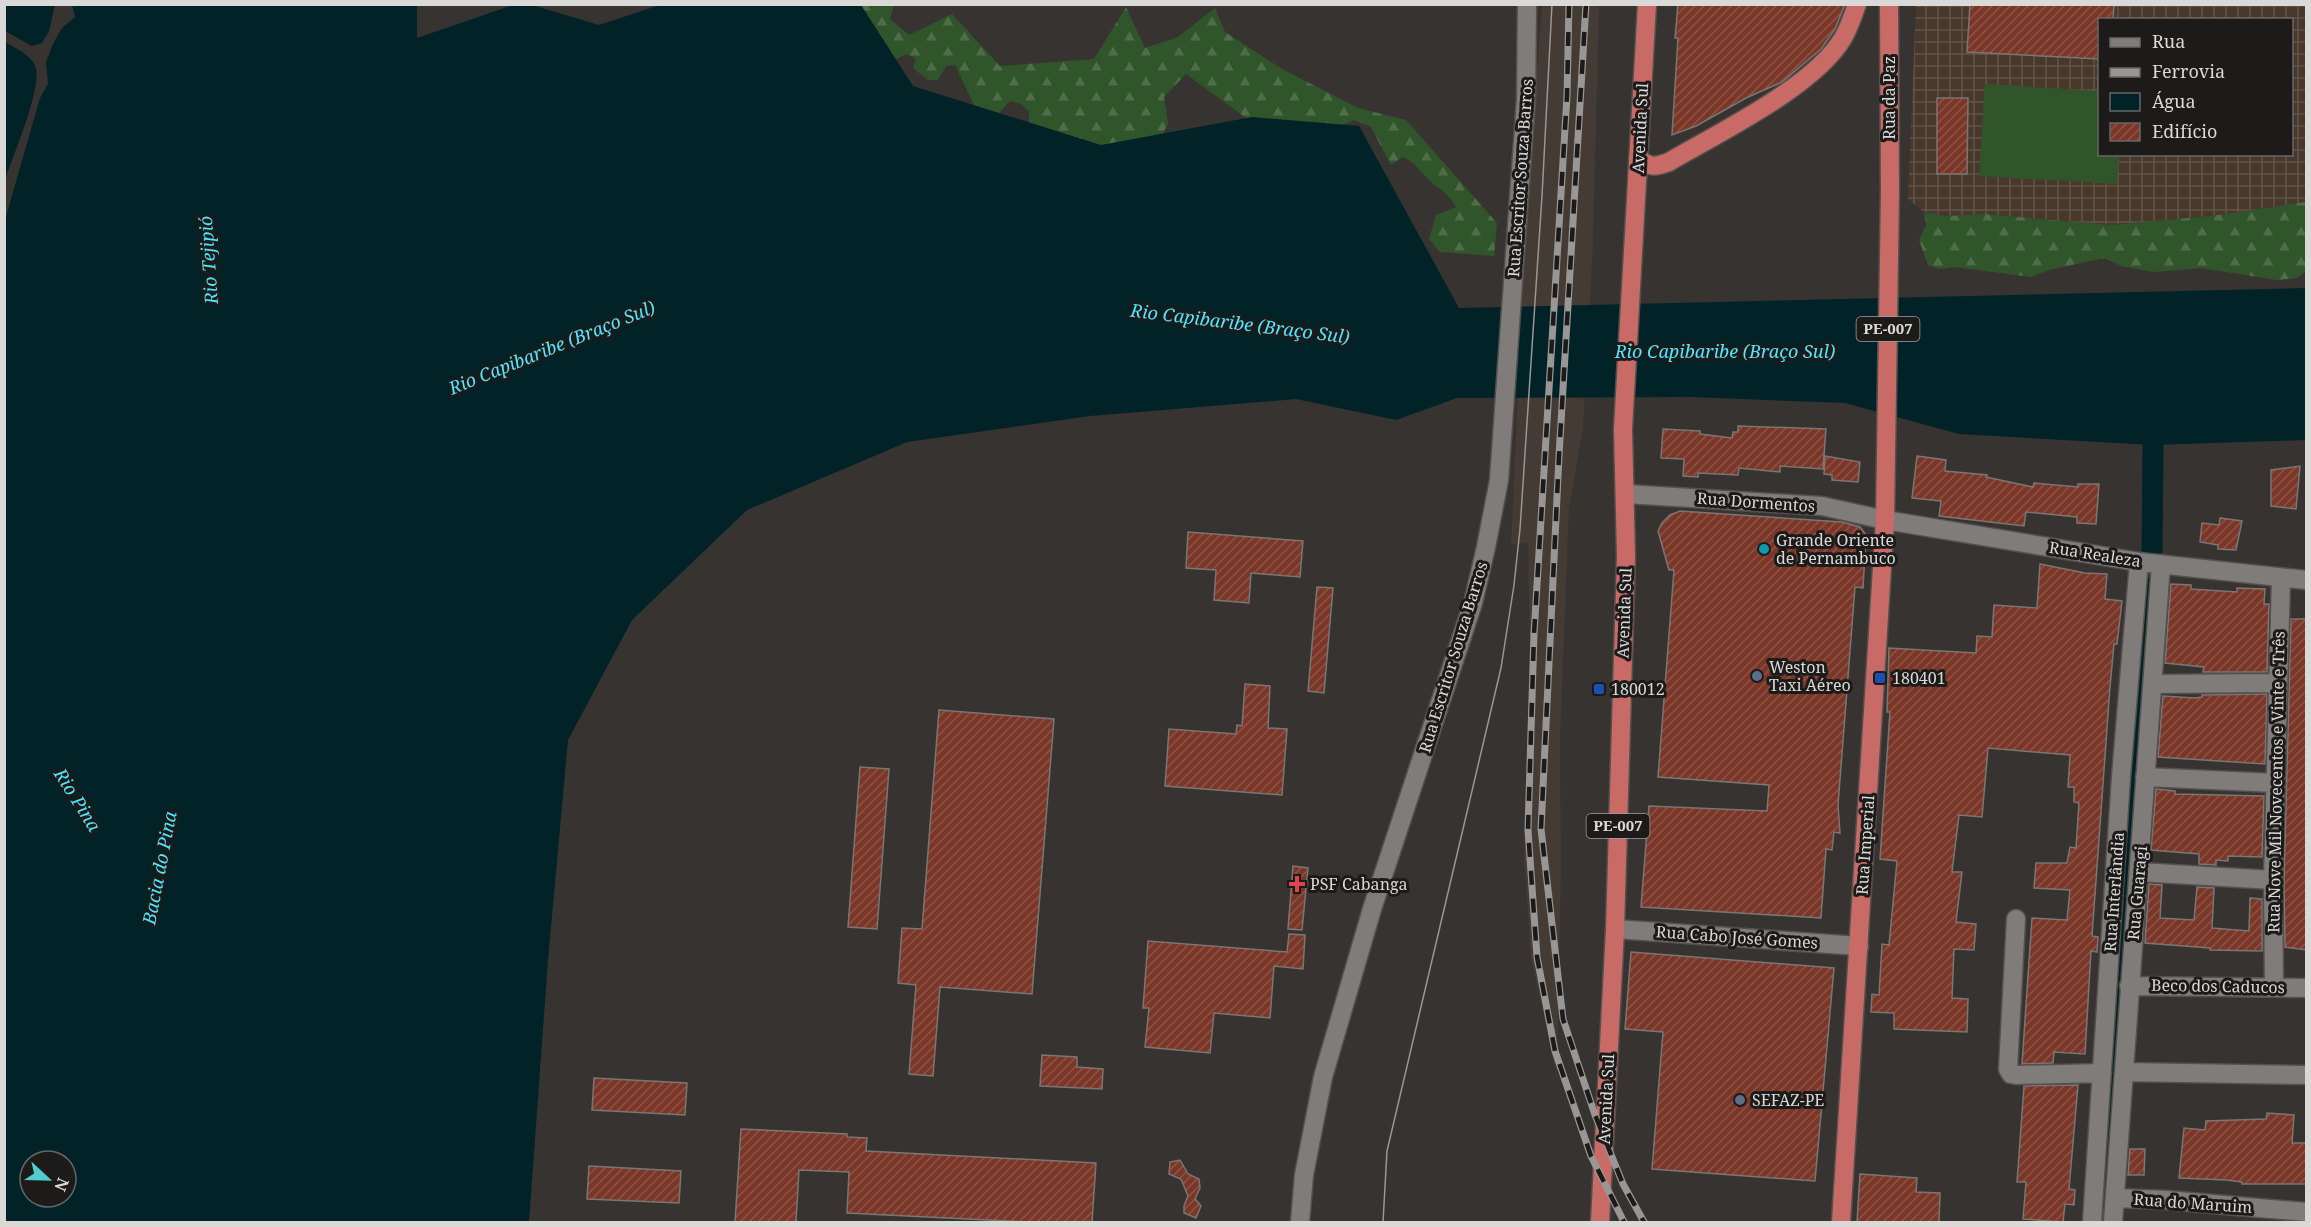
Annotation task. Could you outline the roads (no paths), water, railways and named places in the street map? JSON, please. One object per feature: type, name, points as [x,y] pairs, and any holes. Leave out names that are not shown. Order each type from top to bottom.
[{"type":"highway","name":"Avenida Sul","points":[[1600,1222],[1615,929],[1626,555],[1623,429],[1647,4]]},
{"type":"highway","points":[[1638,158],[1646,165],[1656,167],[1669,162],[1792,88],[1827,59],[1843,39],[1857,4]]},
{"type":"highway","name":"Rua da Paz","points":[[1886,468],[1890,191],[1889,4]]},
{"type":"highway","name":"Rua Imperial","points":[[1841,1222],[1885,520],[1886,468]]},
{"type":"street","name":"Rua Escritor Souza Barros","points":[[1300,1222],[1304,1175],[1323,1077],[1372,909],[1473,603],[1499,480],[1526,99],[1527,4]]},
{"type":"street","name":"Rua Dormentos","points":[[1626,494],[1822,506],[1885,520]]},
{"type":"street","name":"Rua Realeza","points":[[1885,520],[2139,562],[2307,580]]},
{"type":"street","name":"Rua Interlândia","points":[[2092,1222],[2122,765],[2139,562]]},
{"type":"street","name":"Rua Guaragi","points":[[2113,1222],[2161,564]]},
{"type":"street","name":"Rua Nove Mil Novecentos e Vinte e Três","points":[[2274,987],[2273,880],[2281,578]]},
{"type":"street","points":[[2153,684],[2277,683]]},
{"type":"street","points":[[2145,777],[2276,783]]},
{"type":"street","points":[[2139,872],[2273,880]]},
{"type":"street","points":[[2016,919],[2008,1069],[2016,1076],[2102,1073]]},
{"type":"street","name":"Rua Cabo José Gomes","points":[[1615,929],[1858,946]]},
{"type":"street","name":"Beco dos Caducos","points":[[2129,986],[2307,988]]},
{"type":"street","points":[[2124,1072],[2307,1075]]},
{"type":"street","name":"Rua do Maruim","points":[[2115,1198],[2307,1212]]},
{"type":"water","points":[[4,5],[55,5],[49,31],[42,43],[32,46],[5,31]]},
{"type":"water","points":[[72,5],[417,5],[417,38],[513,5],[532,5],[599,25],[660,5],[861,5],[913,86],[1101,145],[1252,117],[1359,126],[1459,308],[2306,288],[2306,440],[2153,445],[1959,434],[1845,403],[1691,397],[1457,398],[1396,420],[1296,399],[1090,416],[907,442],[747,510],[632,620],[568,740],[548,960],[529,1222],[5,1222],[5,220],[40,98],[48,84],[46,62],[62,28],[75,17]]},
{"type":"water","points":[[5,42],[31,59],[36,68],[36,79],[25,124],[5,180]]},
{"type":"waterway","points":[[2152,552],[2153,445]]},
{"type":"waterway","points":[[2104,1222],[2149,588]]},
{"type":"tram line","points":[[1383,1222],[1387,1151],[1501,668],[1514,585],[1520,529],[1542,196],[1552,4]]},
{"type":"railway","points":[[1569,4],[1567,96],[1534,634],[1528,830],[1537,957],[1555,1051],[1591,1156],[1624,1222]]},
{"type":"railway","points":[[1586,4],[1559,456],[1541,829],[1563,1019],[1595,1115],[1623,1184],[1644,1222]]},
{"type":"place","name":"Grande Oriente de Pernambuco","points":[[1764,549]]},
{"type":"place","name":"Weston Taxi Aéreo","points":[[1757,676]]},
{"type":"place","name":"180401","points":[[1880,678]]},
{"type":"place","name":"180012","points":[[1599,689]]},
{"type":"place","name":"PSF Cabanga","points":[[1297,884]]},
{"type":"place","name":"SEFAZ-PE","points":[[1740,1100]]},
{"type":"water label","name":"Rio Tejipió","points":[[209,260]]},
{"type":"water label","name":"Rio Capibaribe (Braço Sul)","points":[[1240,324]]},
{"type":"water label","name":"Rio Capibaribe (Braço Sul)","points":[[552,348]]},
{"type":"water label","name":"Rio Capibaribe (Braço Sul)","points":[[1725,352]]},
{"type":"water label","name":"Rio Pina","points":[[77,800]]},
{"type":"water label","name":"Bacia do Pina","points":[[160,868]]}]
